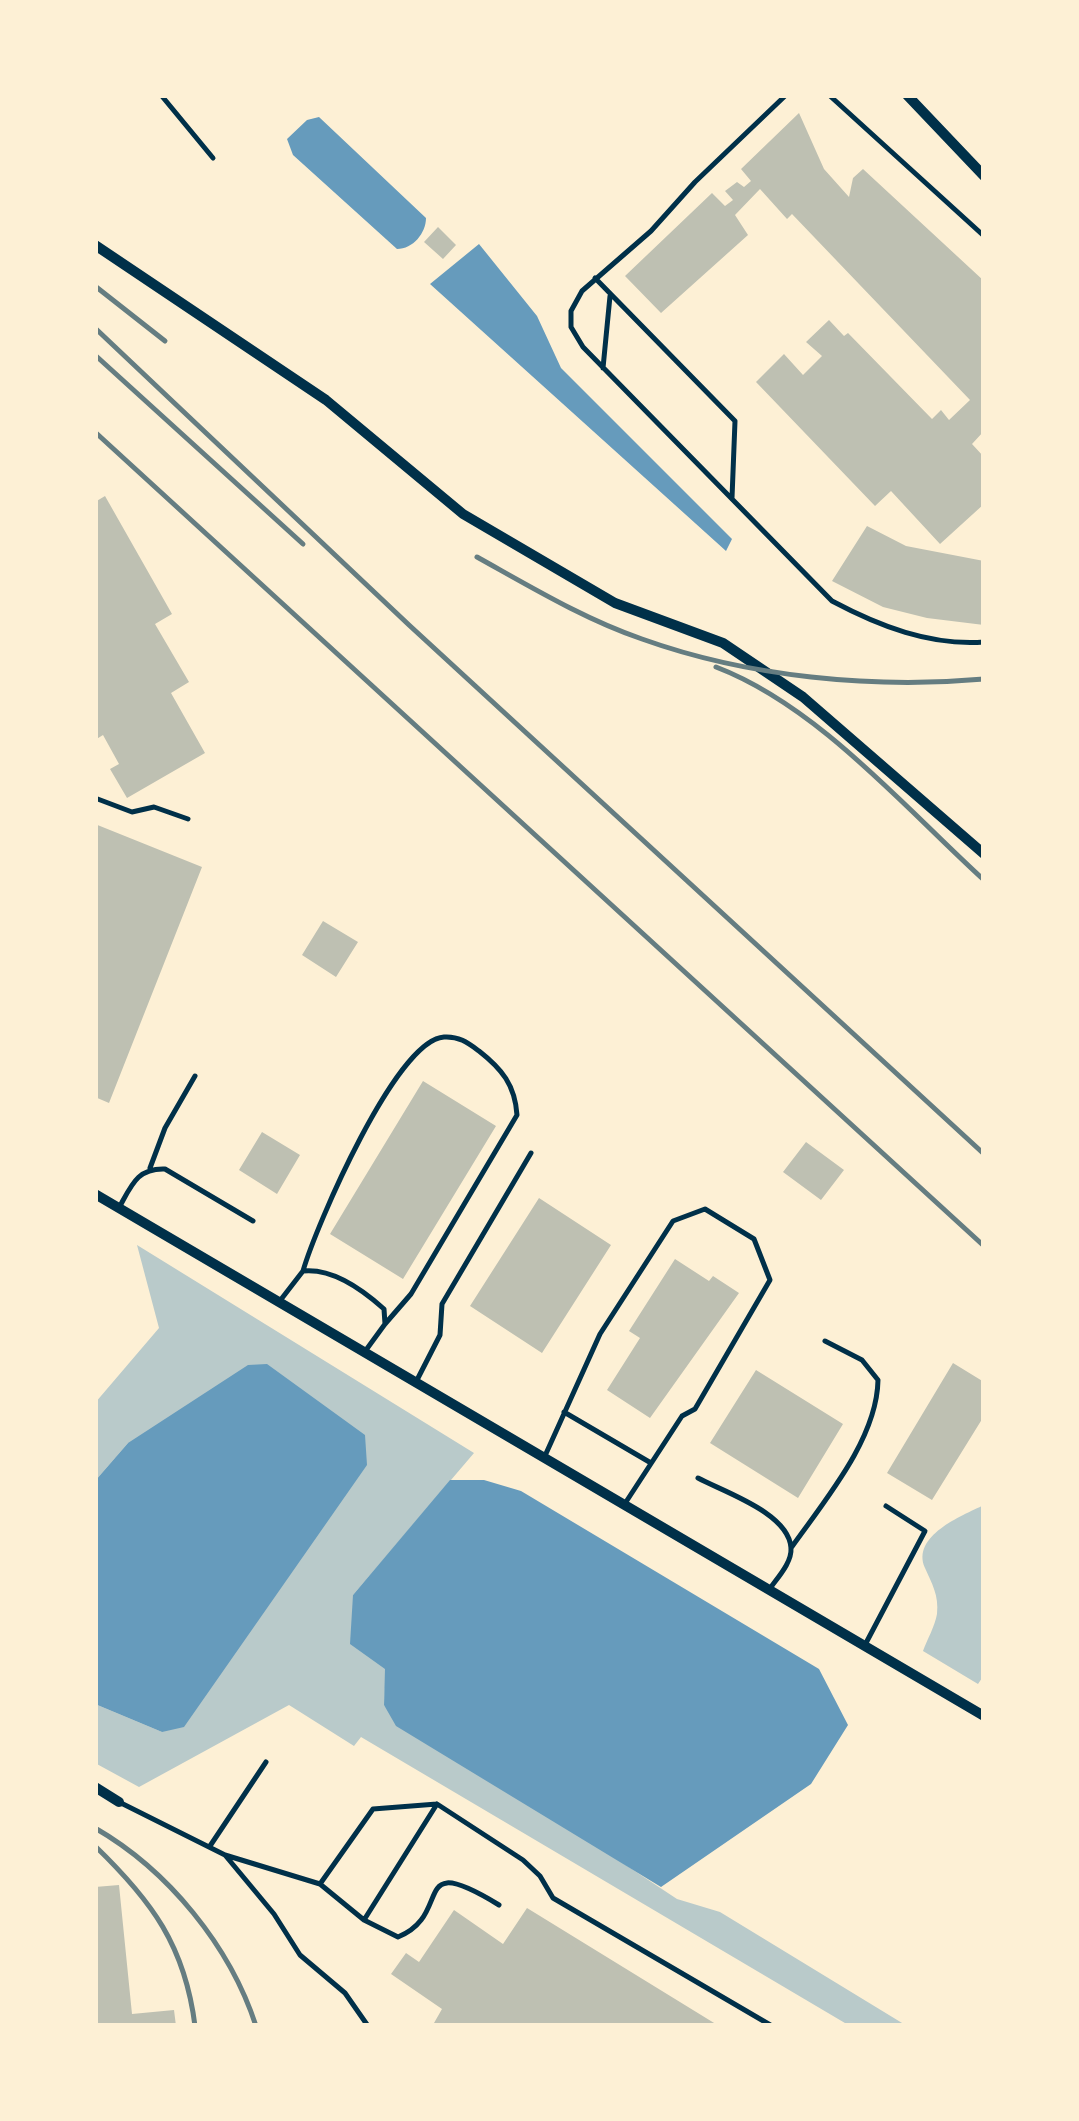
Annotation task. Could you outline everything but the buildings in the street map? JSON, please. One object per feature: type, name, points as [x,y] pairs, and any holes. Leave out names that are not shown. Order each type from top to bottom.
[{"type":"street","points":[[907,95],[984,176]]},
{"type":"street","points":[[95,245],[326,400],[463,514],[615,603],[723,642],[803,697],[984,854]]},
{"type":"street","points":[[95,1194],[984,1716]]},
{"type":"street","points":[[95,1787],[120,1802]]},
{"type":"lane","points":[[161,95],[213,158]]},
{"type":"lane","points":[[786,95],[695,182],[651,231],[595,278],[571,311],[571,327],[604,368],[832,601],[875,624],[922,637],[984,642]]},
{"type":"lane","points":[[830,95],[984,236]]},
{"type":"lane","points":[[595,278],[734,422],[732,498]]},
{"type":"lane","points":[[604,368],[610,294]]},
{"type":"lane","points":[[95,798],[132,812],[154,806],[188,819]]},
{"type":"lane","points":[[279,1302],[304,1271],[330,1196],[387,1092],[418,1051],[441,1036],[463,1039],[502,1069],[516,1096],[517,1115],[411,1294],[364,1352]]},
{"type":"lane","points":[[118,1208],[134,1179],[150,1168],[194,1076]]},
{"type":"lane","points":[[416,1382],[440,1336],[442,1304],[531,1153]]},
{"type":"lane","points":[[150,1168],[165,1169],[253,1222]]},
{"type":"lane","points":[[544,1458],[600,1334],[673,1221],[705,1209],[754,1240],[770,1280],[694,1409],[682,1416],[624,1504]]},
{"type":"lane","points":[[304,1271],[320,1270],[371,1297],[384,1310],[385,1324]]},
{"type":"lane","points":[[769,1590],[787,1564],[791,1548],[839,1478],[877,1405],[878,1380],[862,1360],[825,1341]]},
{"type":"lane","points":[[564,1412],[651,1464]]},
{"type":"lane","points":[[698,1478],[782,1526],[791,1548]]},
{"type":"lane","points":[[865,1646],[925,1532],[886,1506]]},
{"type":"lane","points":[[210,1846],[266,1762]]},
{"type":"lane","points":[[120,1802],[224,1854],[320,1884],[364,1920],[398,1937],[405,1935],[439,1887],[453,1880],[499,1904]]},
{"type":"lane","points":[[320,1884],[373,1808],[437,1804],[524,1860],[540,1876],[553,1898],[772,2026]]},
{"type":"lane","points":[[364,1920],[437,1804]]},
{"type":"lane","points":[[224,1854],[274,1914],[300,1955],[344,1992],[368,2026]]},
{"type":"shaded area","points":[[137,1245],[474,1453],[353,1595],[386,1669],[384,1705],[677,1899],[720,1912],[907,2026],[850,2026],[361,1737],[354,1746],[289,1705],[139,1787],[95,1763],[95,1704],[162,1732],[128,1443],[95,1481],[95,1403],[159,1328]]},
{"type":"shaded area","points":[[984,1505],[984,1675],[978,1684],[923,1651],[937,1607],[923,1557],[931,1537]]},
{"type":"water","points":[[319,117],[426,218],[424,229],[413,243],[397,249],[293,155],[287,139],[307,120]]},
{"type":"water","points":[[479,244],[537,316],[561,368],[732,539],[726,551],[430,284]]},
{"type":"water","points":[[267,1364],[365,1435],[367,1465],[184,1727],[162,1732],[95,1704],[95,1481],[128,1443],[248,1365]]},
{"type":"water","points":[[450,1480],[484,1480],[521,1491],[819,1669],[848,1725],[811,1784],[661,1887],[396,1726],[384,1705],[385,1669],[350,1644],[353,1595]]},
{"type":"railway","points":[[95,286],[165,341]]},
{"type":"railway","points":[[95,328],[409,625],[984,1154]]},
{"type":"railway","points":[[95,355],[303,544]]},
{"type":"railway","points":[[95,432],[984,1246]]},
{"type":"railway","points":[[477,557],[599,622],[725,663],[855,681],[984,679]]},
{"type":"railway","points":[[716,667],[754,684],[825,732],[984,880]]},
{"type":"railway","points":[[95,1828],[147,1865],[193,1913],[230,1967],[256,2026]]},
{"type":"railway","points":[[95,1846],[133,1886],[163,1927],[183,1972],[195,2026]]}]
